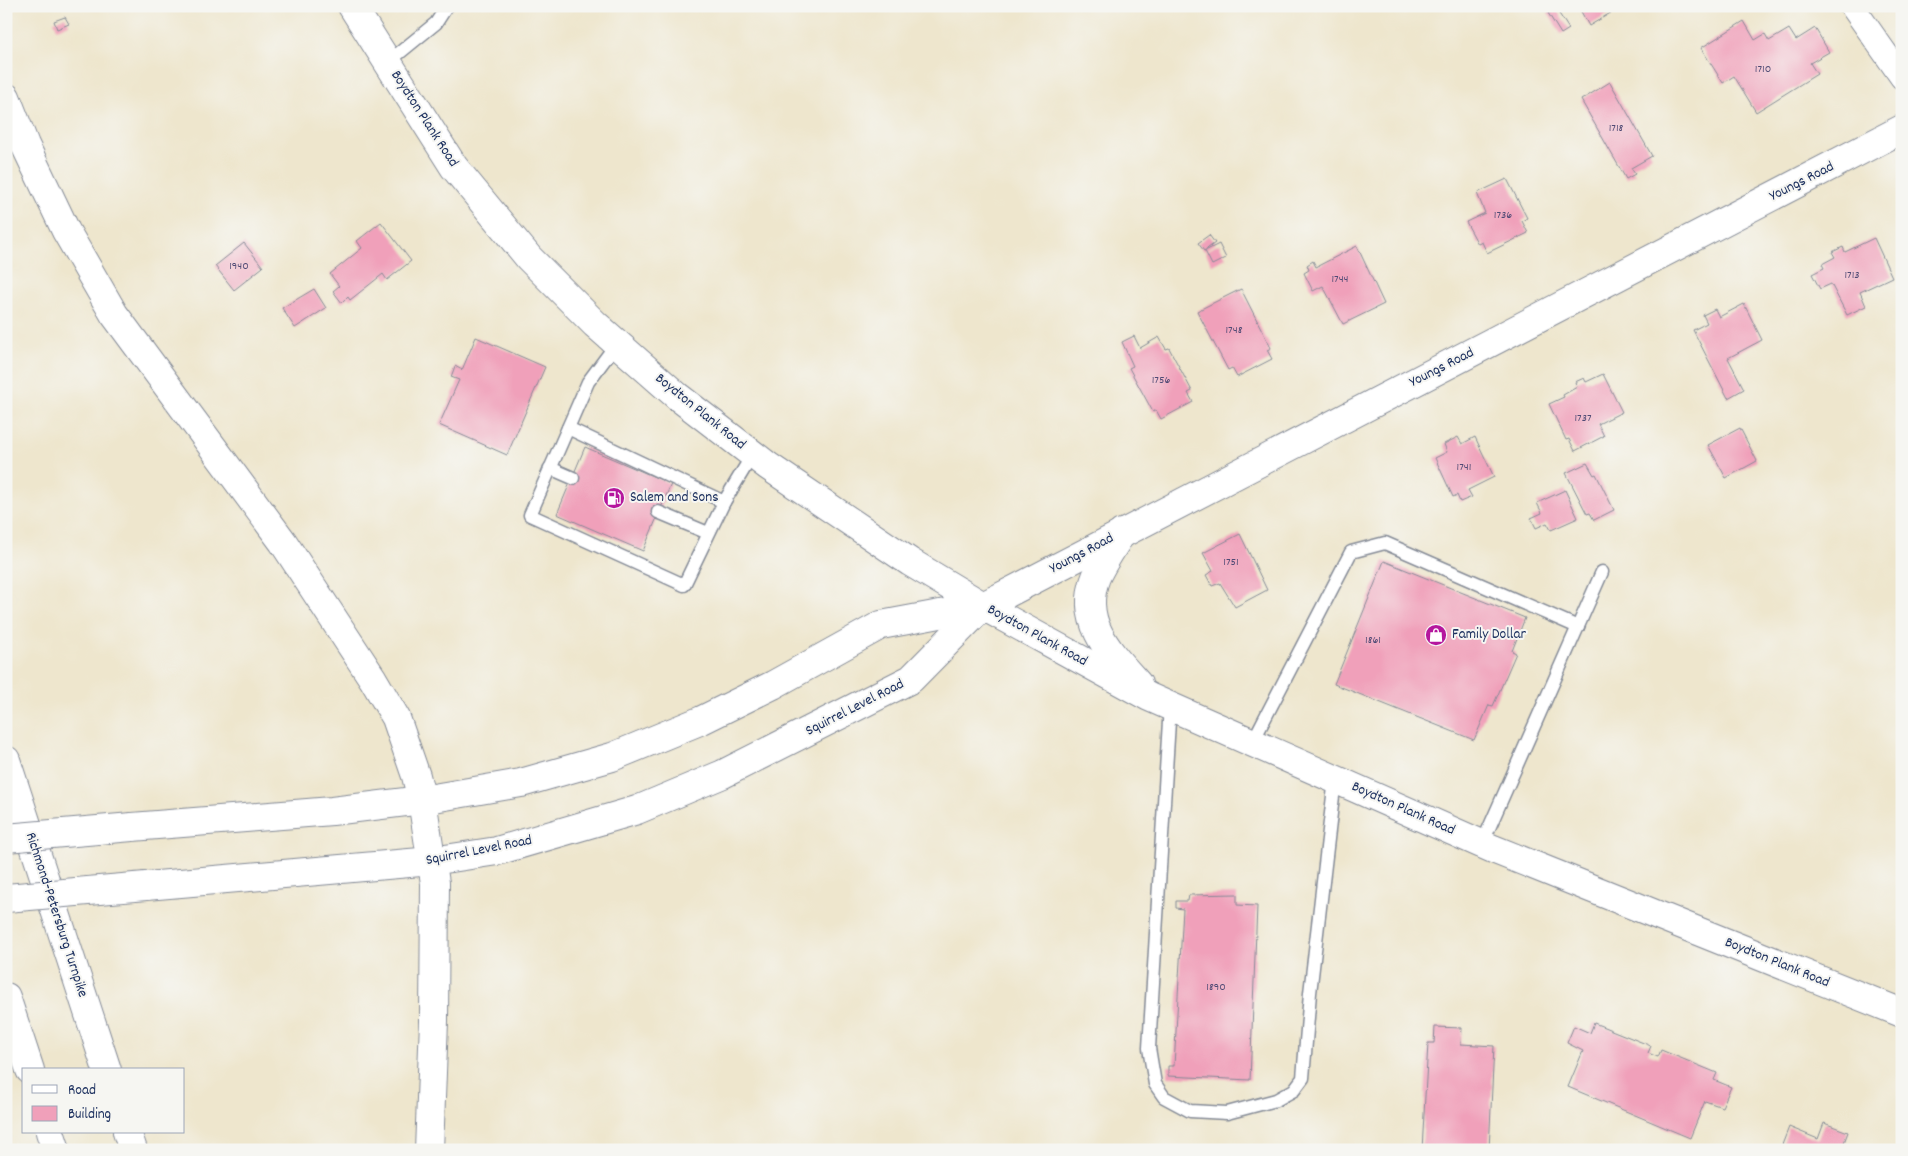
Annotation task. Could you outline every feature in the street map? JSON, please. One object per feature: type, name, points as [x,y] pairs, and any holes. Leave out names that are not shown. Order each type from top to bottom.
[{"type":"main road","name":"Boydton Plank Road","points":[[352,6],[461,175],[529,258],[595,324],[677,396],[753,454],[910,562],[983,606],[1160,701],[1482,844],[1902,1013]]},
{"type":"main road","points":[[6,97],[25,145],[66,231],[114,314],[283,542],[396,718],[416,776],[422,800],[435,884],[434,1012],[429,1150]]},
{"type":"main road","name":"Youngs Road","points":[[983,606],[1902,129]]},
{"type":"main road","points":[[1122,533],[1097,576],[1093,589],[1091,615],[1107,649],[1160,701]]},
{"type":"main road","points":[[6,838],[332,811],[422,800],[521,782],[612,757],[702,720],[773,685],[881,625],[983,606]]},
{"type":"main road","name":"Squirrel Level Road","points":[[6,898],[432,861],[497,851],[569,831],[637,810],[723,774],[911,679],[983,606]]},
{"type":"main road","name":"Richmond-Petersburg Turnpike","points":[[6,760],[106,1068]]},
{"type":"main road","points":[[6,997],[29,1068]]},
{"type":"main road","points":[[51,1134],[56,1150]]},
{"type":"main road","points":[[128,1134],[133,1150]]},
{"type":"street","points":[[1852,6],[1902,77]]},
{"type":"lane","points":[[387,63],[436,23],[447,6]]},
{"type":"lane","points":[[617,343],[588,382],[530,515],[684,586],[724,502],[753,454]]},
{"type":"lane","points":[[568,428],[724,502]]},
{"type":"lane","points":[[550,468],[573,478]]},
{"type":"lane","points":[[658,512],[708,533]]},
{"type":"lane","points":[[1252,742],[1351,552],[1385,543],[1578,627]]},
{"type":"lane","points":[[1482,844],[1602,572]]},
{"type":"lane","points":[[1160,701],[1148,1048],[1155,1084],[1164,1097],[1190,1111],[1227,1113],[1276,1100],[1294,1090],[1303,1078],[1311,983],[1335,779]]},
{"type":"building","points":[[1578,6],[1622,6],[1589,26]]},
{"type":"building","points":[[1556,9],[1569,29],[1561,34],[1548,13]]},
{"type":"building","points":[[65,17],[69,24],[57,29],[54,21]]},
{"type":"building","points":[[1744,21],[1755,40],[1765,34],[1769,41],[1789,29],[1796,40],[1815,28],[1829,52],[1810,63],[1817,74],[1756,112],[1734,76],[1723,83],[1701,48]]},
{"type":"building","points":[[1610,82],[1652,156],[1631,168],[1635,174],[1626,179],[1581,100]]},
{"type":"building","points":[[1507,179],[1527,218],[1522,221],[1528,233],[1487,253],[1482,242],[1478,244],[1466,222],[1485,213],[1477,193]]},
{"type":"building","points":[[381,222],[411,261],[387,280],[383,274],[350,300],[348,297],[342,303],[333,291],[339,286],[330,274],[362,248],[357,241]]},
{"type":"building","points":[[1209,235],[1215,243],[1204,251],[1198,243]]},
{"type":"building","points":[[1874,238],[1892,277],[1860,292],[1866,306],[1847,315],[1831,284],[1820,289],[1812,274],[1824,268],[1822,264],[1835,257],[1832,252],[1843,247],[1845,252]]},
{"type":"building","points":[[244,243],[263,267],[234,290],[215,266]]},
{"type":"building","points":[[1219,244],[1226,258],[1212,265],[1205,251]]},
{"type":"building","points":[[1357,246],[1384,304],[1343,324],[1323,286],[1313,291],[1304,273],[1309,270],[1307,265],[1313,261],[1316,267]]},
{"type":"building","points":[[314,289],[326,308],[295,328],[282,308]]},
{"type":"building","points":[[1241,289],[1271,348],[1267,350],[1272,359],[1237,377],[1232,368],[1228,370],[1197,311]]},
{"type":"building","points":[[1744,304],[1762,340],[1728,358],[1744,389],[1728,398],[1693,330],[1707,323],[1703,315],[1715,309],[1719,317]]},
{"type":"building","points":[[1134,336],[1140,348],[1159,337],[1166,349],[1169,348],[1192,391],[1188,393],[1193,402],[1161,419],[1156,410],[1153,412],[1129,368],[1133,366],[1122,342]]},
{"type":"building","points":[[476,337],[545,367],[507,455],[439,425],[459,380],[451,377],[455,366],[462,370]]},
{"type":"building","points":[[1603,374],[1622,412],[1598,424],[1604,436],[1575,451],[1569,439],[1566,440],[1549,404],[1564,397],[1563,395],[1577,387],[1575,382],[1584,378],[1586,382]]},
{"type":"building","points":[[1740,428],[1757,461],[1726,478],[1708,445]]},
{"type":"building","points":[[1458,437],[1462,444],[1475,437],[1494,477],[1468,490],[1472,497],[1460,502],[1457,495],[1453,497],[1435,458],[1447,452],[1444,444]]},
{"type":"building","name":"Salem and Sons","points":[[585,447],[671,484],[643,551],[557,514]]},
{"type":"building","points":[[1587,463],[1594,475],[1596,474],[1614,510],[1594,520],[1590,513],[1587,514],[1566,473]]},
{"type":"building","points":[[1565,490],[1578,518],[1551,530],[1547,523],[1536,528],[1531,518],[1542,513],[1537,503]]},
{"type":"building","points":[[1240,534],[1267,590],[1235,607],[1220,583],[1212,586],[1206,575],[1213,571],[1203,553]]},
{"type":"building","name":"Family Dollar","points":[[1384,561],[1525,618],[1512,651],[1516,653],[1493,706],[1489,705],[1474,740],[1334,684]]},
{"type":"building","points":[[1237,894],[1237,905],[1257,906],[1250,1080],[1168,1076],[1168,1066],[1174,1066],[1183,909],[1176,908],[1176,901],[1188,901],[1189,895]]},
{"type":"building","points":[[1594,1023],[1651,1046],[1648,1053],[1658,1057],[1661,1050],[1717,1073],[1714,1080],[1731,1087],[1722,1107],[1705,1101],[1690,1138],[1568,1087],[1583,1051],[1567,1043],[1574,1026],[1590,1033]]},
{"type":"building","points":[[1435,1027],[1462,1028],[1461,1044],[1494,1046],[1489,1150],[1422,1150],[1428,1043],[1434,1043]]},
{"type":"building","points":[[1824,1123],[1848,1132],[1842,1148],[1845,1150],[1780,1150],[1789,1127],[1818,1139]]},
{"type":"place","name":"Salem and Sons","points":[[614,498]]},
{"type":"place","name":"Family Dollar","points":[[1436,635]]}]
